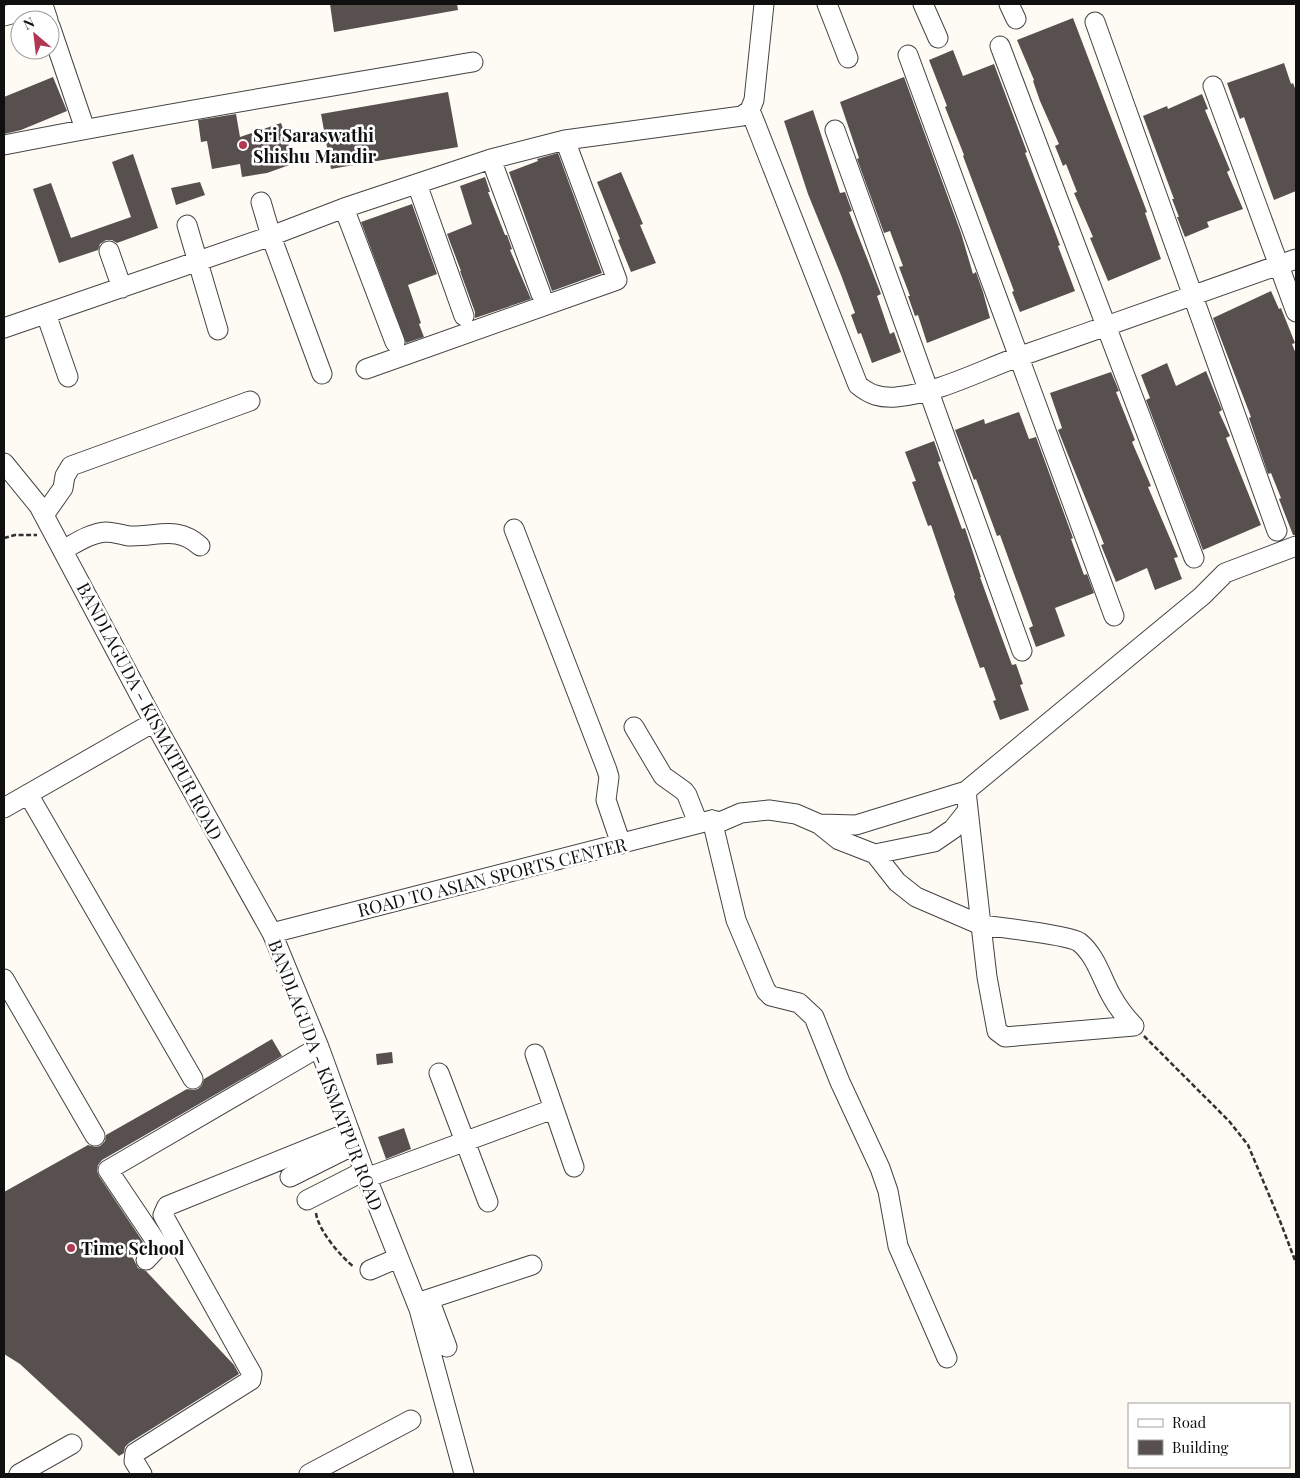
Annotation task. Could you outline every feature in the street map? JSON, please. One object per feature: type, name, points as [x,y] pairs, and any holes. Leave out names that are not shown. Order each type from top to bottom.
[{"type":"street","points":[[4,328],[491,158],[565,140],[742,116],[750,110],[754,100],[764,4]]},
{"type":"street","points":[[827,4],[848,58]]},
{"type":"street","points":[[923,4],[938,38]]},
{"type":"street","points":[[25,10],[42,5],[44,10]]},
{"type":"street","points":[[1095,22],[1277,531]]},
{"type":"street","points":[[1000,46],[1194,558]]},
{"type":"street","points":[[60,55],[85,129]]},
{"type":"street","points":[[908,55],[1114,616]]},
{"type":"street","points":[[4,145],[274,95],[473,62]]},
{"type":"street","points":[[1212,86],[1288,262],[1296,312]]},
{"type":"street","points":[[750,110],[858,385],[869,394],[883,398],[898,397],[928,390],[1288,262]]},
{"type":"street","points":[[835,130],[1022,651]]},
{"type":"street","points":[[366,369],[617,280],[565,140]]},
{"type":"street","points":[[491,158],[541,294]]},
{"type":"street","points":[[417,184],[464,316]]},
{"type":"street","points":[[261,202],[271,236],[322,374]]},
{"type":"street","points":[[344,208],[395,342]]},
{"type":"street","points":[[187,225],[218,330]]},
{"type":"street","points":[[109,251],[122,288]]},
{"type":"street","points":[[46,314],[68,377]]},
{"type":"street","points":[[44,516],[63,488],[65,476],[72,466],[250,401]]},
{"type":"street","name":"BANDLAGUDA - KISMATPUR ROAD","points":[[4,464],[39,506],[154,722],[272,933],[319,1047],[398,1258],[423,1301],[464,1474]]},
{"type":"street","points":[[514,529],[607,770],[609,778],[606,800],[621,844]]},
{"type":"street","points":[[58,542],[84,539],[106,532],[128,536],[178,533],[191,538],[200,546]]},
{"type":"street","points":[[819,824],[856,825],[966,791],[1202,596],[1225,573],[1296,546]]},
{"type":"street","points":[[4,808],[154,722]]},
{"type":"street","points":[[634,727],[663,776],[684,791],[705,822],[736,920],[766,991],[771,996],[800,1003],[814,1017],[840,1082],[880,1168],[888,1191],[898,1246],[947,1358]]},
{"type":"street","points":[[966,791],[987,977],[998,1030],[1001,1035],[1005,1037],[1134,1026]]},
{"type":"street","points":[[28,794],[193,1079]]},
{"type":"street","name":"ROAD TO ASIAN SPORTS CENTER","points":[[272,933],[705,822],[720,822],[741,813],[769,810],[796,814],[819,824]]},
{"type":"street","points":[[875,854],[934,842],[953,829],[968,810]]},
{"type":"street","points":[[819,824],[839,840],[875,854],[897,882],[916,897],[980,925],[1061,937],[1078,942],[1090,956],[1112,998],[1134,1026]]},
{"type":"street","points":[[4,980],[94,1136]]},
{"type":"street","points":[[146,1260],[159,1246],[108,1170],[319,1047]]},
{"type":"street","points":[[535,1054],[574,1167]]},
{"type":"street","points":[[439,1073],[488,1202]]},
{"type":"street","points":[[312,1205],[365,1174],[464,1142],[553,1109]]},
{"type":"street","points":[[290,1177],[352,1139]]},
{"type":"street","points":[[142,1474],[134,1461],[135,1452],[251,1380],[252,1374],[163,1215],[164,1209],[167,1206],[352,1139]]},
{"type":"street","points":[[370,1270],[398,1258]]},
{"type":"street","points":[[447,1347],[423,1301],[532,1265]]},
{"type":"street","points":[[308,1474],[411,1420]]},
{"type":"street","points":[[19,1474],[72,1444]]},
{"type":"path","points":[[4,538],[15,535],[58,542]]},
{"type":"path","points":[[1134,1026],[1229,1121],[1248,1144],[1296,1263]]},
{"type":"path","points":[[312,1205],[318,1221],[342,1256],[358,1270],[370,1270]]},
{"type":"building","points":[[330,4],[457,4],[458,10],[334,32]]},
{"type":"building","points":[[1073,18],[1147,212],[1145,213],[1161,259],[1108,281],[1090,238],[1093,237],[1074,193],[1077,192],[1066,164],[1063,166],[1055,146],[1059,144],[1040,101],[1034,80],[1017,40]]},
{"type":"building","points":[[953,50],[963,76],[994,64],[1027,152],[1025,153],[1060,245],[1058,246],[1075,291],[1020,312],[929,60]]},
{"type":"building","points":[[1284,63],[1291,84],[1293,83],[1296,91],[1296,191],[1274,200],[1244,117],[1240,119],[1227,83]]},
{"type":"building","points":[[53,77],[67,111],[21,130],[4,134],[4,97]]},
{"type":"building","points":[[904,77],[961,233],[973,274],[976,272],[990,318],[927,343],[918,315],[915,316],[908,296],[910,296],[899,267],[903,266],[890,231],[884,233],[857,159],[859,158],[840,102]]},
{"type":"building","points":[[448,92],[458,147],[331,169],[321,114]]},
{"type":"building","points":[[1202,94],[1208,109],[1205,110],[1230,170],[1227,172],[1243,209],[1207,222],[1209,227],[1185,237],[1177,217],[1179,217],[1172,199],[1174,199],[1143,116],[1167,106],[1168,109]]},
{"type":"building","points":[[813,110],[840,193],[845,192],[852,211],[849,212],[881,294],[877,296],[890,334],[894,332],[901,352],[872,363],[861,333],[858,334],[851,315],[855,313],[808,194],[784,121]]},
{"type":"building","points":[[236,114],[240,137],[281,123],[295,163],[267,173],[242,177],[240,164],[212,169],[207,141],[201,142],[198,120]]},
{"type":"building","points":[[558,153],[602,273],[552,291],[509,172],[538,161],[537,159]]},
{"type":"building","points":[[133,154],[158,228],[117,243],[112,240],[106,240],[100,244],[98,250],[59,263],[33,189],[51,183],[71,238],[131,217],[112,162]]},
{"type":"building","points":[[621,172],[643,224],[640,225],[656,263],[631,272],[597,182]]},
{"type":"building","points":[[485,177],[490,192],[488,192],[505,235],[507,235],[512,249],[510,250],[531,299],[475,318],[475,312],[447,234],[472,224],[460,186]]},
{"type":"building","points":[[200,182],[205,195],[176,205],[171,188]]},
{"type":"building","points":[[412,204],[437,274],[408,285],[424,337],[406,343],[361,222]]},
{"type":"building","points":[[1271,291],[1279,309],[1281,308],[1295,343],[1292,344],[1296,354],[1296,535],[1293,535],[1271,473],[1268,474],[1249,418],[1251,417],[1213,318]]},
{"type":"building","points":[[1167,363],[1176,386],[1206,371],[1222,410],[1219,412],[1230,436],[1226,438],[1261,525],[1203,550],[1146,400],[1150,398],[1141,375]]},
{"type":"building","points":[[1111,372],[1119,391],[1116,392],[1135,440],[1132,442],[1151,486],[1148,487],[1178,557],[1174,558],[1182,579],[1155,590],[1147,568],[1116,582],[1101,545],[1104,544],[1058,430],[1062,428],[1050,393]]},
{"type":"building","points":[[1019,412],[1029,439],[1036,437],[1073,538],[1071,539],[1084,575],[1087,574],[1094,593],[1055,608],[1065,636],[1036,647],[1029,628],[1033,626],[1000,535],[997,536],[955,430],[984,419],[985,424]]},
{"type":"building","points":[[934,441],[941,461],[938,462],[962,529],[965,528],[980,577],[1012,665],[1016,664],[1023,684],[1020,685],[1029,710],[1000,720],[993,701],[996,700],[984,667],[980,668],[931,525],[928,526],[912,482],[916,481],[905,452]]},
{"type":"building","name":"Time School","points":[[272,1039],[282,1056],[102,1160],[98,1165],[97,1171],[99,1176],[143,1242],[132,1256],[138,1268],[146,1271],[234,1365],[239,1374],[129,1443],[125,1447],[124,1453],[119,1456],[20,1364],[4,1354],[4,1192],[88,1145],[100,1146],[105,1141],[106,1135],[187,1089],[198,1089],[204,1079]]},
{"type":"building","points":[[392,1052],[393,1063],[377,1065],[376,1054]]},
{"type":"building","points":[[404,1128],[411,1149],[386,1159],[378,1137]]},
{"type":"place","name":"Sri Saraswathi Shishu Mandir","points":[[243,145]]},
{"type":"place","name":"Time School","points":[[71,1248]]}]
